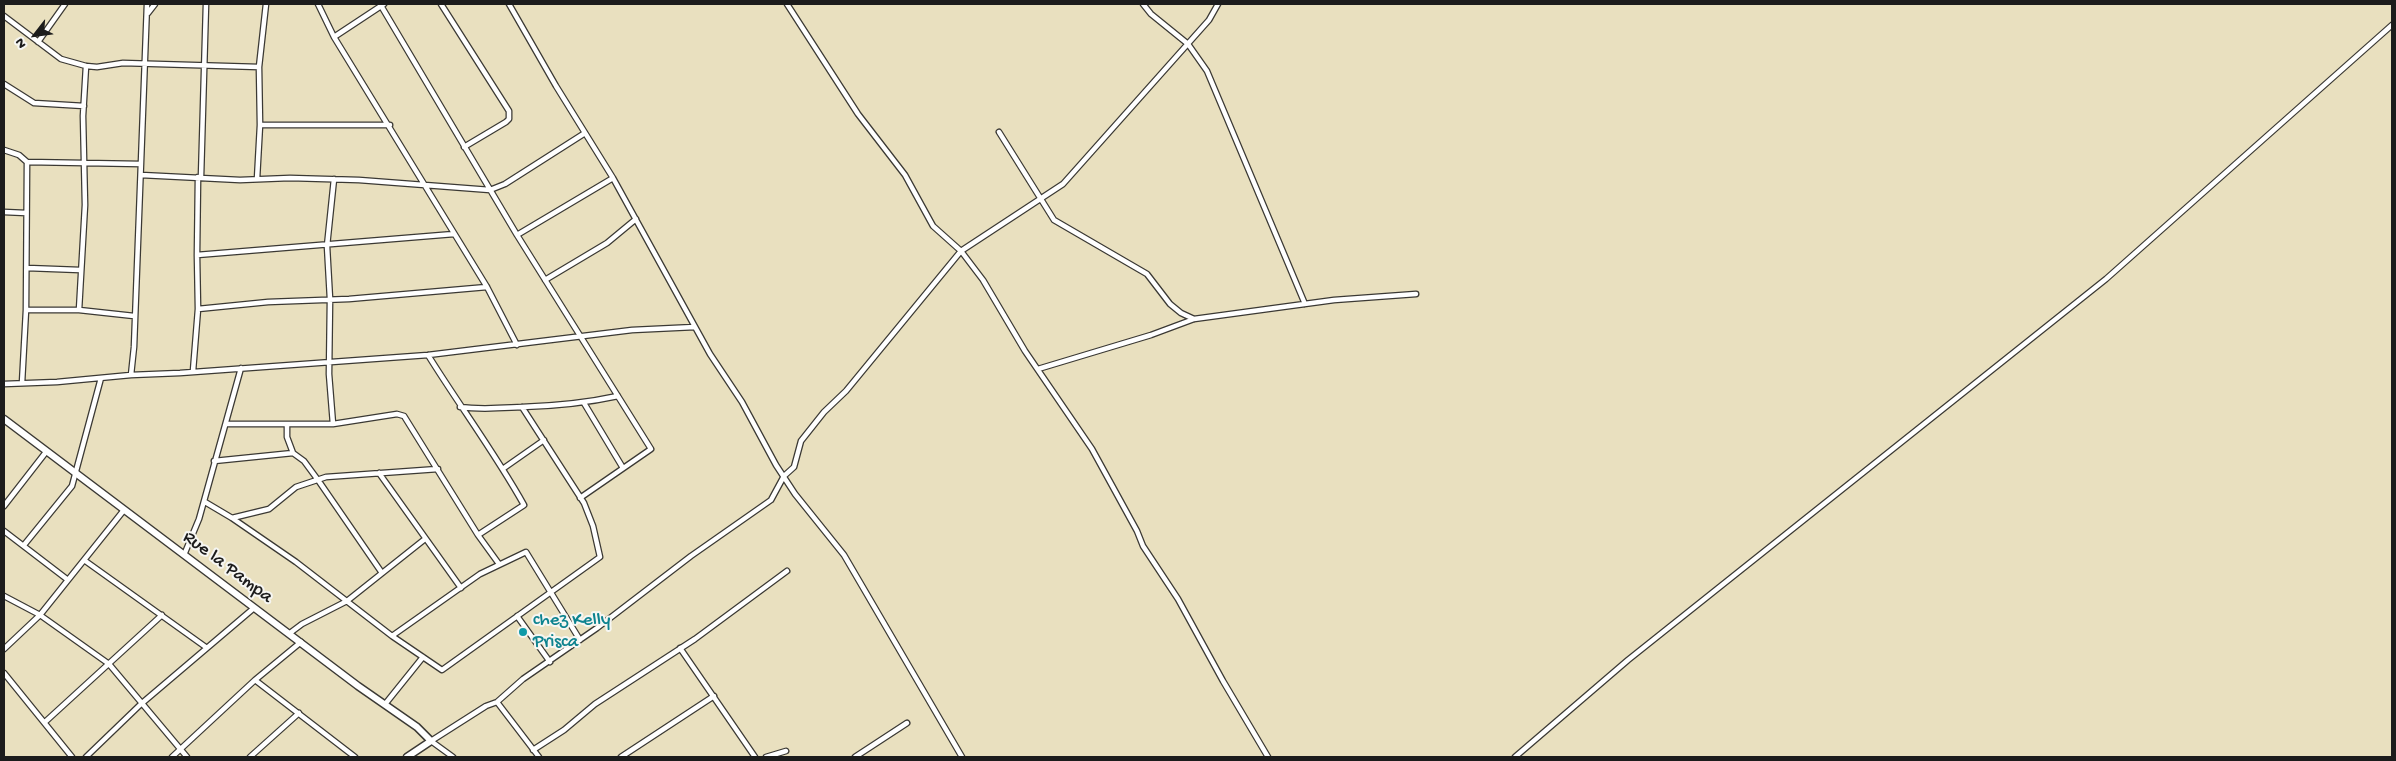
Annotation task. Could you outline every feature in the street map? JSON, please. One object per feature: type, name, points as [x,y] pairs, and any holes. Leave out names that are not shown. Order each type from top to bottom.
[{"type":"street","points":[[38,42],[66,4]]},
{"type":"street","points":[[131,375],[146,64],[147,4]]},
{"type":"street","points":[[148,12],[155,4]]},
{"type":"street","points":[[193,371],[198,309],[199,177],[206,4]]},
{"type":"street","points":[[257,179],[260,125],[260,67],[266,4]]},
{"type":"street","points":[[318,4],[334,37],[390,125],[425,186],[487,286],[517,345]]},
{"type":"street","points":[[334,37],[382,4],[464,147],[651,449],[580,498]]},
{"type":"street","points":[[440,4],[509,111],[510,116],[506,122],[464,147]]},
{"type":"street","points":[[508,4],[613,178],[696,327],[742,402],[776,465],[795,494],[844,556],[959,756]]},
{"type":"street","points":[[787,4],[858,114],[905,174],[933,226],[961,251],[983,280],[994,302],[1092,449],[1137,531],[1143,546],[1178,599],[1206,652],[1268,757]]},
{"type":"street","points":[[1143,4],[1151,14],[1188,44],[1206,71],[1305,304]]},
{"type":"street","points":[[407,757],[486,706],[497,702],[523,679],[550,662],[691,556],[771,500],[784,476],[794,467],[797,449],[804,437],[846,391],[961,251],[1063,184],[1209,20],[1218,4]]},
{"type":"street","points":[[4,16],[61,59],[86,66],[96,67],[123,63],[260,67]]},
{"type":"street","points":[[1515,757],[1628,660],[2106,279],[2392,25]]},
{"type":"street","points":[[79,310],[80,270],[84,238],[84,106],[86,66]]},
{"type":"street","points":[[5,86],[34,104],[84,106]]},
{"type":"street","points":[[260,125],[390,125]]},
{"type":"street","points":[[998,132],[1054,220],[1147,274],[1170,304],[1181,313],[1194,319]]},
{"type":"street","points":[[141,175],[257,179],[334,179],[490,190],[505,184],[585,133]]},
{"type":"street","points":[[4,150],[19,155],[27,162],[141,164]]},
{"type":"street","points":[[22,383],[27,268],[27,162]]},
{"type":"street","points":[[517,234],[613,178]]},
{"type":"street","points":[[333,424],[328,361],[330,299],[327,246],[334,179]]},
{"type":"street","points":[[4,212],[26,213]]},
{"type":"street","points":[[545,280],[608,243],[636,220]]},
{"type":"street","points":[[197,255],[327,246],[454,234]]},
{"type":"street","points":[[27,268],[80,270]]},
{"type":"street","points":[[198,309],[487,286]]},
{"type":"street","points":[[1038,369],[1194,319],[1305,304],[1416,294]]},
{"type":"street","points":[[26,310],[79,310],[134,316]]},
{"type":"street","points":[[4,384],[428,355],[632,330],[696,327]]},
{"type":"street","points":[[428,355],[460,407],[504,468],[524,505],[478,535]]},
{"type":"street","points":[[184,555],[194,534],[205,502],[214,461],[242,368]]},
{"type":"street","points":[[24,545],[72,486],[101,378]]},
{"type":"street","points":[[460,407],[476,410],[584,403],[618,396]]},
{"type":"street","points":[[584,403],[623,468]]},
{"type":"street","points":[[205,502],[232,518],[296,562],[392,636],[442,670],[600,557],[592,526],[580,498],[522,407]]},
{"type":"street","points":[[226,424],[333,424],[397,414],[404,416],[478,535],[499,564]]},
{"type":"street","name":"Rue la Pampa","points":[[4,419],[358,686],[386,703],[417,727],[431,741]]},
{"type":"street","points":[[287,424],[287,437],[293,453],[304,461],[382,573]]},
{"type":"street","points":[[504,468],[544,440]]},
{"type":"street","points":[[4,506],[46,452]]},
{"type":"street","points":[[214,461],[293,453]]},
{"type":"street","points":[[232,518],[269,509],[296,487],[326,477],[438,469]]},
{"type":"street","points":[[379,473],[461,588]]},
{"type":"street","points":[[4,649],[40,614],[124,510]]},
{"type":"street","points":[[4,531],[68,580]]},
{"type":"street","points":[[290,634],[302,624],[346,601],[425,539]]},
{"type":"street","points":[[392,636],[480,574],[526,552],[580,640]]},
{"type":"street","points":[[84,560],[207,648]]},
{"type":"street","points":[[533,750],[564,730],[595,704],[695,639],[787,572]]},
{"type":"street","points":[[4,596],[40,614],[109,664],[187,757]]},
{"type":"street","points":[[86,757],[141,704],[254,608]]},
{"type":"street","points":[[45,722],[162,615]]},
{"type":"street","points":[[517,616],[550,662]]},
{"type":"street","points":[[172,757],[256,680],[301,642]]},
{"type":"street","points":[[680,648],[755,757]]},
{"type":"street","points":[[386,703],[423,657]]},
{"type":"street","points":[[4,673],[72,757]]},
{"type":"street","points":[[256,680],[355,757]]},
{"type":"street","points":[[621,757],[714,696]]},
{"type":"street","points":[[497,702],[539,757]]},
{"type":"street","points":[[250,757],[299,713]]},
{"type":"street","points":[[855,757],[907,723]]},
{"type":"street","points":[[431,741],[453,757]]},
{"type":"street","points":[[766,757],[786,751]]},
{"type":"place","name":"chez Kelly Prisca","points":[[523,632]]}]
